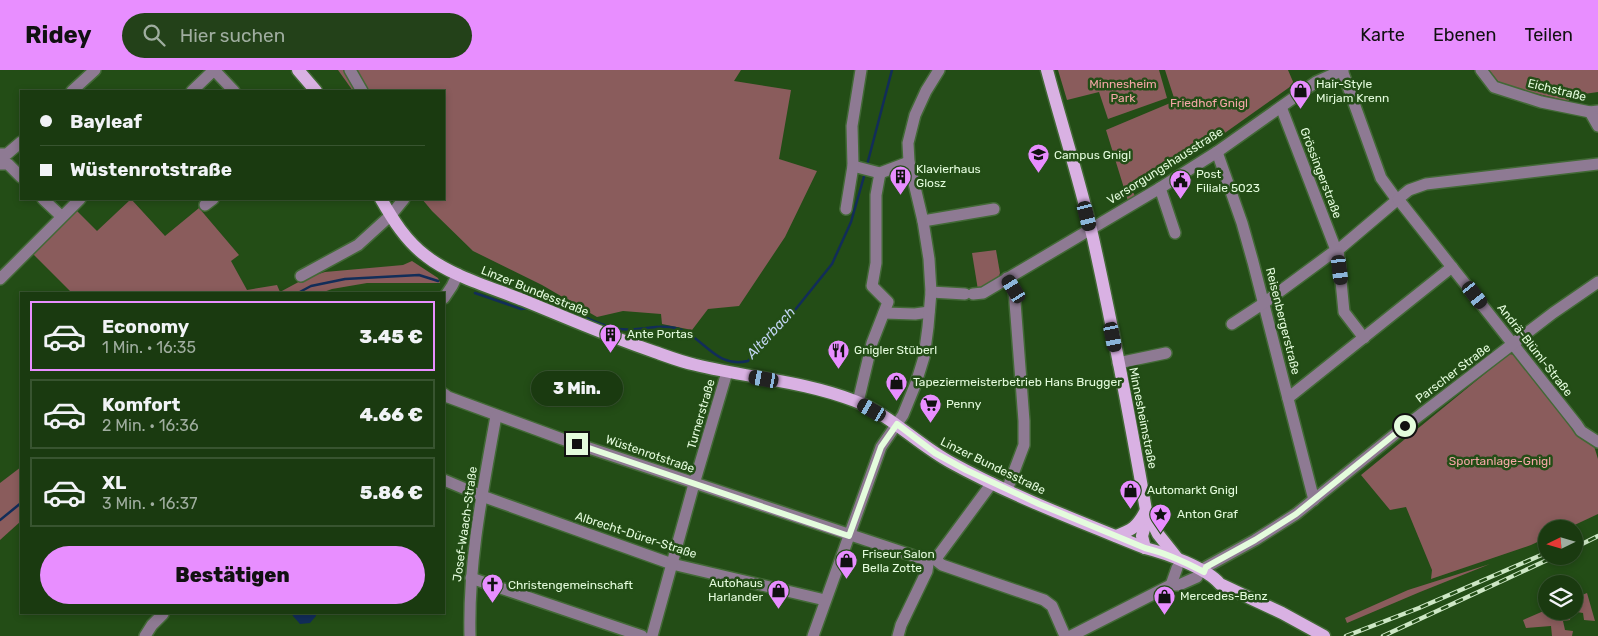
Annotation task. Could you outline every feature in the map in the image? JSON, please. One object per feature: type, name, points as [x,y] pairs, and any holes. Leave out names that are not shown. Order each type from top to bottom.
[{"type":"main road","points":[[298,70],[315,90]]},
{"type":"main road","name":"Minnesheimstraße","points":[[1047,70],[1075,166],[1118,363],[1146,510],[1146,522],[1142,536],[1145,548]]},
{"type":"main road","name":"Linzer Bundesstraße","points":[[383,200],[410,243],[427,258],[458,274],[605,334],[693,365],[814,388],[858,402],[897,424],[935,453],[992,483],[1145,548],[1155,558],[1177,563],[1201,575],[1214,577],[1220,584],[1282,613],[1321,634]]},
{"type":"main road","points":[[1116,536],[1133,529],[1140,522],[1146,510]]},
{"type":"main road","name":"Minnesheimstraße","points":[[1146,510],[1158,534],[1177,563]]},
{"type":"main road","points":[[1145,548],[1153,543],[1158,534]]},
{"type":"street","points":[[73,90],[95,70]]},
{"type":"street","points":[[193,90],[214,70],[233,90]]},
{"type":"street","points":[[350,70],[361,90]]},
{"type":"street","points":[[858,402],[871,348],[888,302],[872,286],[876,263],[876,195],[852,126],[861,70]]},
{"type":"street","points":[[813,636],[881,447],[902,415],[916,383],[924,357],[931,292],[929,259],[923,221],[909,162],[908,143],[915,115],[926,91],[939,70]]},
{"type":"street","name":"Versorgungshausstraße","points":[[931,292],[982,293],[1160,188],[1217,152],[1316,82],[1342,70]]},
{"type":"street","name":"Andrä-Blüml-Straße","points":[[1342,70],[1381,178],[1581,431],[1598,442]]},
{"type":"street","name":"Eichstraße","points":[[1481,70],[1494,87],[1541,102],[1594,112],[1598,126]]},
{"type":"street","name":"Grössingerstraße","points":[[1264,303],[1336,250],[1281,107]]},
{"type":"street","points":[[0,154],[7,154],[20,143]]},
{"type":"street","name":"Reisenbergerstraße","points":[[1217,152],[1242,223],[1314,500]]},
{"type":"street","points":[[866,170],[909,162]]},
{"type":"street","points":[[4,164],[20,176]]},
{"type":"street","points":[[1364,338],[1344,312],[1338,250],[1409,190],[1426,184],[1598,164]]},
{"type":"street","points":[[846,209],[866,170]]},
{"type":"street","points":[[1160,188],[1175,233]]},
{"type":"street","points":[[44,200],[61,216]]},
{"type":"street","points":[[0,279],[79,200]]},
{"type":"street","points":[[301,276],[358,246],[391,216],[403,200]]},
{"type":"street","points":[[923,221],[994,209]]},
{"type":"street","points":[[1288,398],[1452,267]]},
{"type":"street","points":[[445,296],[458,274]]},
{"type":"street","points":[[1007,278],[1014,289],[1024,421],[1024,445],[1007,490]]},
{"type":"street","name":"Parscher Straße","points":[[1201,575],[1206,567],[1276,527],[1314,500],[1394,435],[1553,313],[1598,282]]},
{"type":"street","points":[[1232,324],[1264,303]]},
{"type":"street","points":[[884,312],[915,314],[929,312]]},
{"type":"street","points":[[1118,363],[1166,354]]},
{"type":"street","name":"Turnerstraße","points":[[652,636],[727,372]]},
{"type":"street","name":"Wüstenrotstraße","points":[[445,395],[496,416],[849,536],[923,559],[928,564],[927,571],[901,625],[898,636]]},
{"type":"street","name":"Josef-Waach-Straße","points":[[470,636],[469,606],[471,578],[482,496],[496,416]]},
{"type":"street","name":"Albrecht-Dürer-Straße","points":[[445,480],[482,496],[672,564],[825,600]]},
{"type":"street","points":[[992,483],[938,556],[937,561],[942,565],[1044,600],[1052,606],[1065,636]]},
{"type":"street","points":[[1171,585],[1177,563]]},
{"type":"street","points":[[1070,636],[1171,585],[1179,585],[1201,575]]},
{"type":"street","points":[[471,578],[642,636]]},
{"type":"street","points":[[145,636],[152,625],[163,614]]},
{"type":"green space","points":[[338,70],[741,70],[734,81],[791,90],[779,159],[817,171],[785,237],[739,306],[708,309],[692,330],[662,324],[661,314],[623,311],[597,317],[542,285],[473,251],[423,200],[445,200],[445,90],[352,90]]},
{"type":"green space","name":"Minnesheim Park","points":[[1058,70],[1159,70],[1167,98],[1108,119],[1099,92],[1067,100]]},
{"type":"green space","name":"Friedhof Gnigl","points":[[1165,70],[1288,70],[1294,84],[1205,147],[1133,192],[1136,198],[1128,201],[1106,130],[1175,101]]},
{"type":"green space","points":[[1489,70],[1598,70],[1598,92],[1577,95],[1568,101],[1501,85]]},
{"type":"green space","points":[[130,200],[165,236],[199,208],[239,255],[231,261],[247,290],[277,285],[280,292],[71,292],[32,253],[75,209],[97,231]]},
{"type":"green space","points":[[996,250],[1000,273],[998,279],[978,290],[972,253]]},
{"type":"green space","points":[[412,261],[438,278],[440,283],[367,283],[324,292],[280,292],[306,278],[325,272],[403,265]]},
{"type":"green space","name":"Sportanlage-Gnigl","points":[[1509,354],[1516,355],[1573,430],[1594,446],[1598,459],[1598,514],[1583,521],[1538,520],[1538,542],[1431,579],[1432,570],[1406,507],[1390,510],[1361,475]]},
{"type":"green space","points":[[20,468],[20,522],[0,540],[0,483]]},
{"type":"green space","points":[[1490,564],[1347,623],[1345,618],[1408,590]]},
{"type":"green space","points":[[1587,593],[1595,621],[1584,620],[1583,595]]},
{"type":"green space","points":[[1538,613],[1538,620],[1570,620],[1563,621],[1565,630],[1573,631],[1572,636],[1552,636],[1551,626],[1526,628],[1523,620]]},
{"type":"water","points":[[292,614],[316,614],[316,616],[310,623],[300,624]]},
{"type":"waterway","name":"Alterbach","points":[[867,165],[892,70]]},
{"type":"waterway","name":"Alterbach","points":[[552,307],[561,306],[613,328],[627,330],[660,327],[676,328],[692,336],[721,358],[729,361],[748,361],[795,310],[832,264],[851,222],[865,173]]},
{"type":"waterway","name":"Alterbach","points":[[300,292],[311,286],[345,279],[419,275],[438,281]]},
{"type":"waterway","name":"Alterbach","points":[[475,293],[521,309],[529,308]]},
{"type":"waterway","name":"Alterbach","points":[[0,520],[20,504]]},
{"type":"railway","points":[[1583,544],[1598,536]]},
{"type":"railway","points":[[1346,636],[1419,608],[1538,556]]},
{"type":"railway","points":[[1383,636],[1538,564]]},
{"type":"place","name":"Hair-Style Mirjam Krenn","points":[[1300,110]]},
{"type":"place","name":"Campus Gnigl","points":[[1038,174]]},
{"type":"place","name":"Klavierhaus Glosz","points":[[900,195]]},
{"type":"place","name":"Post Filiale 5023","points":[[1180,200]]},
{"type":"place","name":"Ante Portas","points":[[611,353]]},
{"type":"place","name":"Gnigler Stüberl","points":[[838,369]]},
{"type":"place","name":"Tapeziermeisterbetrieb Hans Brugger","points":[[897,401]]},
{"type":"place","name":"Penny","points":[[930,423]]},
{"type":"place","name":"Automarkt Gnigl","points":[[1131,509]]},
{"type":"place","name":"Anton Graf","points":[[1161,533]]},
{"type":"place","name":"Friseur Salon Bella Zotte","points":[[846,580]]},
{"type":"place","name":"Christengemeinschaft","points":[[492,604]]},
{"type":"place","name":"Autohaus Harlander","points":[[779,609]]},
{"type":"place","name":"Mercedes-Benz","points":[[1164,615]]},
{"type":"route","points":[[577,444],[849,536],[881,447],[897,424],[935,453],[979,477],[1039,504],[1145,548],[1158,551],[1204,572],[1206,567],[1255,540],[1296,514],[1405,426]]}]
